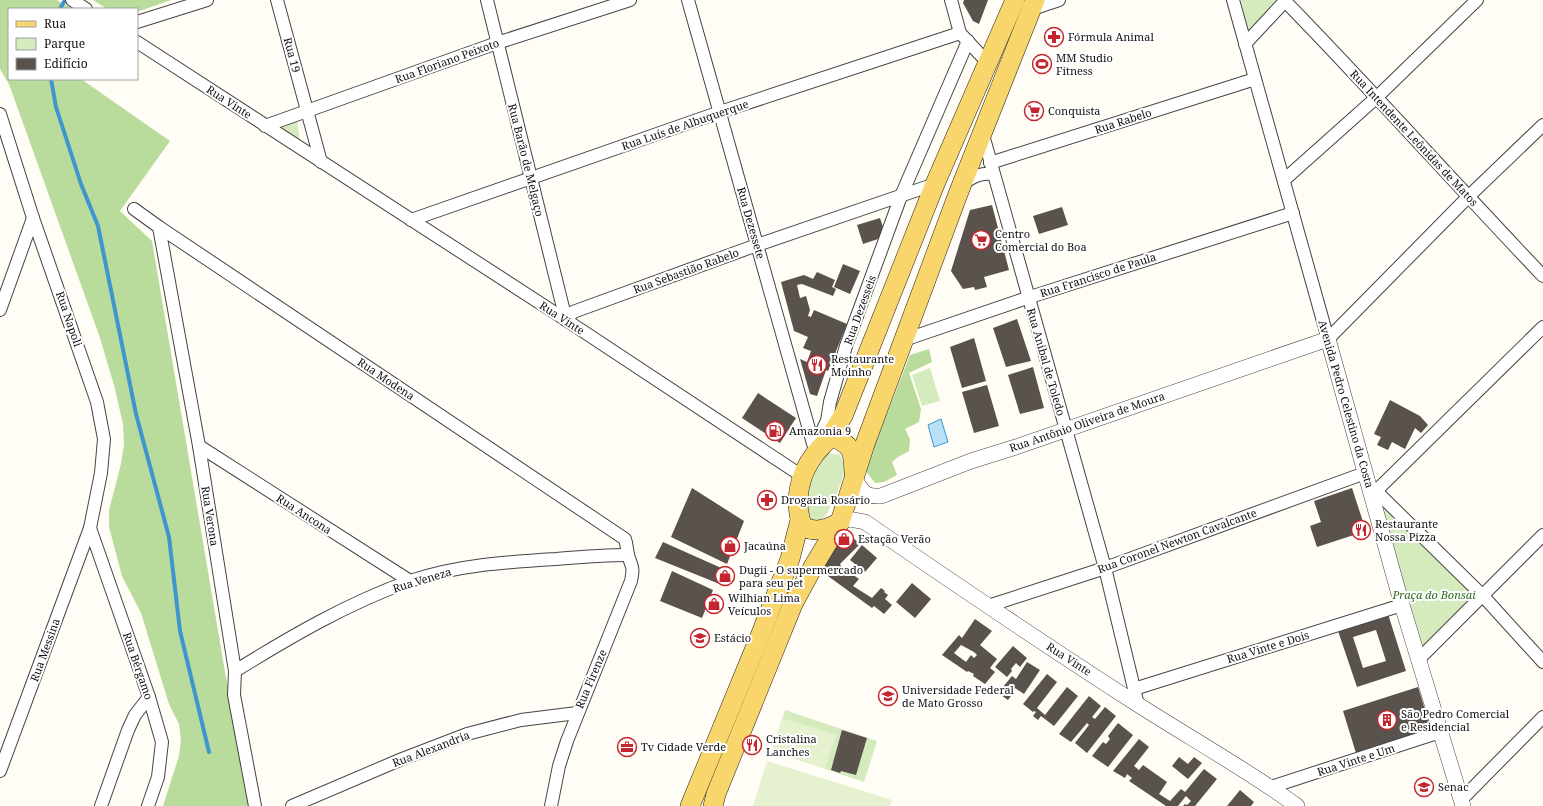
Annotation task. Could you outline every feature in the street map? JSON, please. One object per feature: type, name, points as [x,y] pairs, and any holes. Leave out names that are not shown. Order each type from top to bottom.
[{"type":"main road","points":[[840,522],[827,529],[818,530],[803,527],[800,520],[798,499],[802,476],[814,450],[831,436],[843,416],[935,184],[1015,0]]},
{"type":"main road","points":[[713,806],[716,794],[793,604],[840,522],[865,444],[962,184],[983,135],[1033,4]]},
{"type":"main road","points":[[831,436],[842,441],[849,447],[853,454],[854,478]]},
{"type":"main road","points":[[690,806],[765,624],[790,559],[800,520]]},
{"type":"street","points":[[138,22],[207,0]]},
{"type":"street","name":"Rua 19","points":[[277,0],[307,111]]},
{"type":"street","name":"Rua Barão de Melgaço","points":[[487,0],[566,320]]},
{"type":"street","name":"Rua Floriano Peixoto","points":[[266,126],[497,43],[630,0]]},
{"type":"street","name":"Rua Dezessete","points":[[688,0],[814,450]]},
{"type":"street","points":[[951,0],[964,37],[988,63]]},
{"type":"street","points":[[1033,4],[1059,0]]},
{"type":"street","name":"Avenida Pedro Celestino da Costa","points":[[1233,0],[1365,473],[1373,489],[1402,605],[1462,803]]},
{"type":"street","points":[[1245,44],[1285,0]]},
{"type":"street","name":"Rua Intendente Leônidas de Matos","points":[[1285,0],[1543,276]]},
{"type":"street","points":[[1284,180],[1377,98],[1477,0]]},
{"type":"street","points":[[73,1],[84,8]]},
{"type":"street","name":"Rua Luís de Albuquerque","points":[[410,220],[720,112],[964,37]]},
{"type":"street","name":"Rua Dezesseis","points":[[814,450],[827,421],[830,402],[846,346],[901,196],[964,37]]},
{"type":"street","name":"Rua Vinte","points":[[138,43],[566,320],[802,476]]},
{"type":"street","name":"Rua Rabelo","points":[[962,184],[975,176],[992,169],[1255,79]]},
{"type":"street","points":[[307,111],[321,162]]},
{"type":"street","name":"Rua Napoli","points":[[0,114],[97,402],[104,439],[102,473],[90,528]]},
{"type":"street","points":[[1328,339],[1468,197],[1543,125]]},
{"type":"street","name":"Rua Anibal de Toledo","points":[[983,135],[1027,298],[1104,568],[1138,705]]},
{"type":"street","name":"Rua Sebastião Rabelo","points":[[566,320],[573,312],[757,245],[935,184]]},
{"type":"street","name":"Rua Modena","points":[[134,209],[620,534],[625,539],[628,555]]},
{"type":"street","name":"Rua Francisco de Paula","points":[[904,340],[1027,298],[1293,213]]},
{"type":"street","points":[[0,310],[34,218]]},
{"type":"street","name":"Rua Verona","points":[[159,227],[199,446],[235,672],[234,696],[255,806]]},
{"type":"street","points":[[1543,326],[1373,489],[1483,596],[1543,662]]},
{"type":"street","name":"Rua Antônio Oliveira de Moura","points":[[854,478],[863,493],[871,496],[881,496],[971,461],[1016,447],[1328,339]]},
{"type":"street","name":"Rua Ancona","points":[[199,446],[410,581]]},
{"type":"street","name":"Rua Coronel Newton Cavalcante","points":[[988,606],[1104,568],[1365,473]]},
{"type":"street","name":"Rua Vinte","points":[[840,522],[849,519],[865,522],[988,606],[1138,705],[1271,787],[1297,806]]},
{"type":"street","name":"Rua Bérgamo","points":[[90,528],[149,697],[162,742],[158,777],[148,806]]},
{"type":"street","name":"Rua Messina","points":[[0,771],[90,528]]},
{"type":"street","points":[[1418,660],[1543,535]]},
{"type":"street","name":"Rua Veneza","points":[[235,672],[278,645],[329,617],[410,581],[456,570],[502,562],[628,555]]},
{"type":"street","name":"Rua Firenze","points":[[551,806],[559,766],[577,713],[628,590],[632,572],[632,563],[628,555]]},
{"type":"street","name":"Rua Vinte e Dois","points":[[1134,689],[1402,605]]},
{"type":"street","points":[[101,806],[128,730],[135,715],[149,697]]},
{"type":"street","name":"Rua Alexandria","points":[[292,806],[467,734],[521,720],[577,713]]},
{"type":"street","points":[[1462,803],[1543,717]]},
{"type":"street","name":"Rua Vinte e Um","points":[[1271,787],[1440,732]]},
{"type":"green space","points":[[0,0],[57,0],[70,8],[8,8],[8,80],[82,80],[170,141],[120,211],[152,241],[225,672],[250,806],[163,806],[179,756],[181,741],[179,724],[169,704],[141,613],[122,576],[109,527],[109,510],[121,464],[124,444],[123,424],[114,385],[99,335],[9,84],[0,69]]},
{"type":"green space","points":[[93,0],[171,0],[138,12],[138,8],[105,8]]},
{"type":"green space","points":[[1241,0],[1281,0],[1248,33]]},
{"type":"green space","points":[[297,120],[300,142],[278,129]]},
{"type":"green space","points":[[929,349],[932,362],[909,373],[921,409],[919,422],[905,429],[910,439],[909,451],[892,462],[897,475],[884,482],[875,483],[865,470],[910,355]]},
{"type":"green space","points":[[930,368],[940,401],[922,406],[912,375]]},
{"type":"green space","points":[[828,453],[840,455],[845,463],[844,474],[838,491],[827,513],[819,520],[809,520],[804,513],[806,490],[822,457]]},
{"type":"green space","name":"Praça do Bonsai","points":[[1372,491],[1474,596],[1420,651]]},
{"type":"green space","points":[[785,710],[877,741],[864,782],[772,751]]},
{"type":"green space","points":[[782,718],[836,735],[825,769],[772,751]]},
{"type":"green space","points":[[767,761],[892,800],[890,806],[753,806]]},
{"type":"water","points":[[941,419],[948,442],[934,447],[928,425]]},
{"type":"building","points":[[964,0],[988,0],[979,24],[973,21],[963,3]]},
{"type":"building","name":"Centro Comercial do Boa","points":[[992,205],[1009,270],[984,277],[987,287],[975,290],[974,287],[963,289],[951,271],[970,210]]},
{"type":"building","points":[[1062,207],[1068,225],[1039,234],[1033,216]]},
{"type":"building","points":[[880,218],[884,230],[881,238],[863,244],[857,225]]},
{"type":"building","points":[[843,264],[860,271],[850,294],[834,287]]},
{"type":"building","points":[[817,272],[835,280],[832,287],[836,289],[833,296],[802,284],[797,285],[800,298],[806,296],[810,310],[808,316],[811,317],[814,310],[847,324],[828,371],[826,370],[817,396],[810,394],[800,359],[807,362],[811,351],[803,348],[808,337],[794,331],[781,282],[804,275],[813,279]]},
{"type":"building","points":[[1017,319],[1031,361],[1006,367],[993,328]]},
{"type":"building","points":[[974,338],[986,381],[962,388],[950,347]]},
{"type":"building","points":[[1033,367],[1044,408],[1020,414],[1008,375]]},
{"type":"building","points":[[987,385],[999,426],[974,433],[962,392]]},
{"type":"building","name":"Amazonia 9","points":[[758,393],[796,418],[780,443],[742,418]]},
{"type":"building","points":[[1390,400],[1420,416],[1428,425],[1421,433],[1415,428],[1405,449],[1392,442],[1388,450],[1377,445],[1381,437],[1374,434]]},
{"type":"building","points":[[692,488],[744,521],[727,564],[671,537]]},
{"type":"building","points":[[1352,488],[1366,531],[1317,547],[1310,526],[1321,522],[1314,501]]},
{"type":"building","points":[[845,531],[860,544],[840,564],[859,579],[853,586],[872,598],[881,588],[885,591],[884,592],[888,595],[885,599],[892,605],[884,614],[874,606],[872,608],[821,571]]},
{"type":"building","points":[[663,542],[728,571],[722,585],[655,558]]},
{"type":"building","points":[[862,545],[877,558],[865,572],[850,560]]},
{"type":"building","points":[[672,571],[713,590],[702,618],[660,601]]},
{"type":"building","points":[[912,583],[931,599],[915,618],[896,602]]},
{"type":"building","points":[[1388,614],[1406,671],[1357,687],[1338,631]],"holes":[[[1376,630],[1386,661],[1363,668],[1353,637]]]},
{"type":"building","points":[[975,619],[992,631],[980,645],[997,659],[990,668],[995,672],[985,684],[973,676],[974,674],[968,671],[967,672],[942,655],[959,635],[962,638]],"holes":[[[961,645],[977,655],[974,658],[971,655],[966,662],[954,653]]]},
{"type":"building","points":[[1013,646],[1027,658],[1020,667],[1016,663],[1007,677],[995,667]]},
{"type":"building","points":[[1027,662],[1040,670],[1024,694],[1015,688],[1008,700],[998,693],[1012,676],[1016,679]]},
{"type":"building","points":[[1047,674],[1057,682],[1037,708],[1045,715],[1067,687],[1078,696],[1054,726],[1041,716],[1038,720],[1033,716],[1036,712],[1033,712],[1023,704]]},
{"type":"building","name":"São Pedro Comercial e Residencial","points":[[1418,687],[1431,729],[1356,753],[1343,711]]},
{"type":"building","points":[[1089,696],[1101,706],[1092,717],[1095,719],[1105,707],[1116,716],[1087,753],[1075,743],[1089,725],[1087,723],[1071,742],[1059,734]]},
{"type":"building","points":[[1118,723],[1133,735],[1108,767],[1092,756],[1103,742],[1106,744],[1110,739],[1108,736]]},
{"type":"building","points":[[842,730],[867,738],[856,775],[831,770]]},
{"type":"building","name":"Cristalina Lanches","points":[[752,738],[757,740],[753,751],[747,749]]},
{"type":"building","points":[[1139,739],[1149,747],[1134,766],[1139,770],[1143,765],[1167,782],[1159,794],[1170,801],[1181,789],[1185,792],[1204,769],[1217,779],[1195,806],[1183,806],[1185,804],[1187,805],[1191,801],[1186,796],[1178,806],[1166,806],[1129,781],[1132,778],[1127,774],[1125,778],[1113,771]]},
{"type":"building","points":[[1179,757],[1188,764],[1194,757],[1202,763],[1188,779],[1172,766]]},
{"type":"building","points":[[1240,790],[1254,802],[1251,806],[1227,806]]},
{"type":"waterway","points":[[61,8],[65,0]]},
{"type":"waterway","points":[[51,80],[56,107],[81,184],[98,226],[136,414],[169,537],[180,631],[209,752]]},
{"type":"place","name":"Fórmula Animal","points":[[1054,37]]},
{"type":"place","name":"MM Studio Fitness","points":[[1042,64]]},
{"type":"place","name":"Conquista","points":[[1034,111]]},
{"type":"place","name":"Centro Comercial do Boa","points":[[981,240]]},
{"type":"place","name":"Restaurante Moinho","points":[[817,365]]},
{"type":"place","name":"Amazonia 9","points":[[775,431]]},
{"type":"place","name":"Drogaria Rosário","points":[[767,500]]},
{"type":"place","name":"Restaurante Nossa Pizza","points":[[1361,530]]},
{"type":"place","name":"Estação Verão","points":[[844,539]]},
{"type":"place","name":"Jacaúna","points":[[730,546]]},
{"type":"place","name":"Dugii - O supermercado para seu pet","points":[[725,576]]},
{"type":"place","name":"Wilhian Lima Veículos","points":[[714,604]]},
{"type":"place","name":"Estácio","points":[[700,638]]},
{"type":"place","name":"Universidade Federal de Mato Grosso","points":[[888,696]]},
{"type":"place","name":"São Pedro Comercial e Residencial","points":[[1387,720]]},
{"type":"place","name":"Cristalina Lanches","points":[[752,745]]},
{"type":"place","name":"Tv Cidade Verde","points":[[627,747]]},
{"type":"place","name":"Senac","points":[[1424,787]]}]
